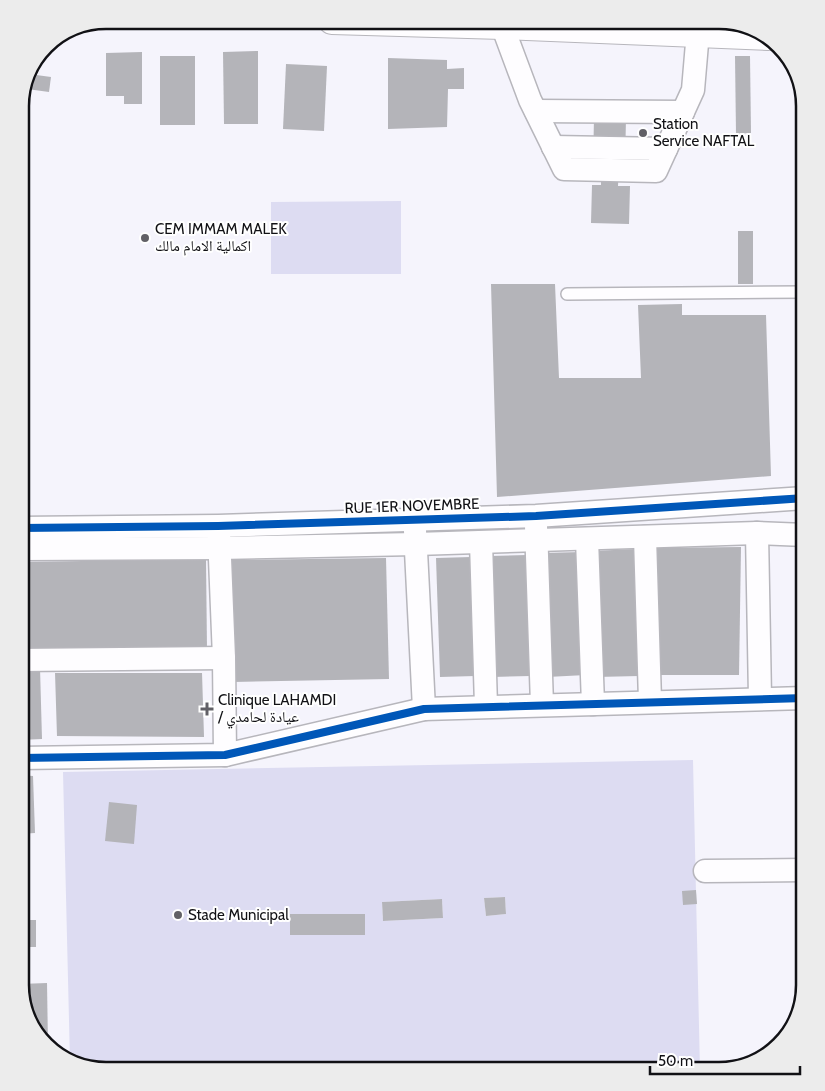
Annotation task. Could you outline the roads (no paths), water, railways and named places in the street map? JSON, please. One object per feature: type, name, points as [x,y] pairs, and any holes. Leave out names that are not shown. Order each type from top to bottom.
[{"type":"street","points":[[504,29],[530,100],[564,169],[656,171],[693,90],[699,29]]},
{"type":"street","points":[[714,29],[744,33]]},
{"type":"street","points":[[536,111],[683,112]]},
{"type":"street","name":"RUE 1ER NOVEMBRE","points":[[29,528],[218,526],[536,516],[796,499]]},
{"type":"street","points":[[536,516],[542,705]]},
{"type":"street","points":[[414,520],[424,709]]},
{"type":"street","points":[[315,523],[317,546]]},
{"type":"street","points":[[218,526],[224,658],[225,755]]},
{"type":"street","points":[[29,548],[219,548],[537,541],[757,533],[796,535]]},
{"type":"street","points":[[757,533],[760,698]]},
{"type":"street","points":[[645,536],[650,701]]},
{"type":"street","points":[[587,539],[593,704]]},
{"type":"street","points":[[481,542],[486,706]]},
{"type":"street","points":[[29,660],[224,658]]},
{"type":"street","points":[[29,758],[225,755],[424,709],[796,698]]},
{"type":"street","points":[[705,871],[796,870]]},
{"type":"lane","points":[[567,294],[796,292]]},
{"type":"place","name":"Station Service NAFTAL","points":[[643,133]]},
{"type":"place","name":"CEM IMMAM MALEK اكمالية الامام مالك","points":[[145,238]]},
{"type":"place","name":"Clinique LAHAMDI / عيادة لحامدي","points":[[207,709]]},
{"type":"place","name":"Stade Municipal","points":[[178,915]]}]
